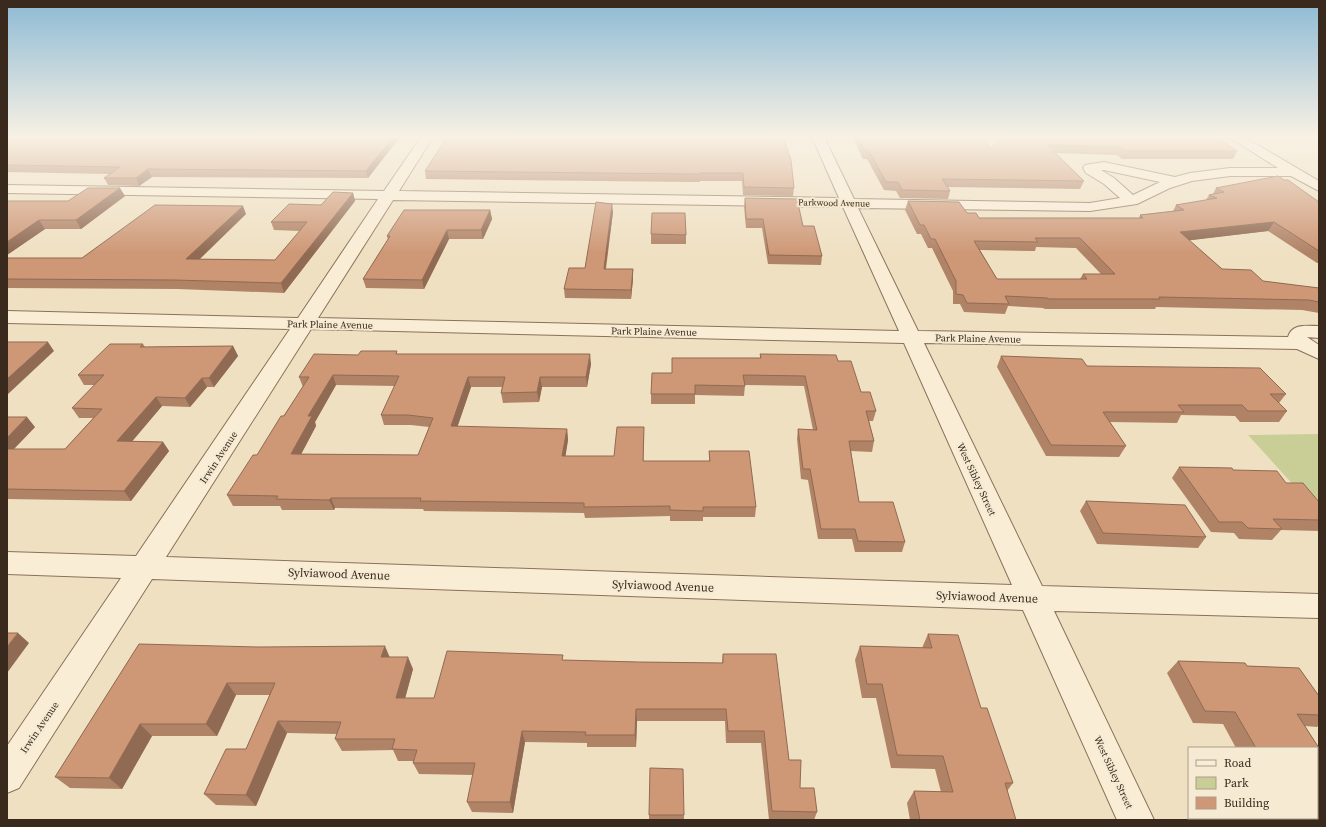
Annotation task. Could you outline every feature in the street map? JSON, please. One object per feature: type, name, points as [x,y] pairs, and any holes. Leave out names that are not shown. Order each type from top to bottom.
[{"type":"street","name":"Irwin Avenue","points":[[7,776],[402,176]]},
{"type":"street","name":"West Sibley Street","points":[[836,176],[1136,820]]},
{"type":"street","name":"Parkwood Avenue","points":[[1100,176],[1132,200]]},
{"type":"street","name":"Parkwood Avenue","points":[[1149,176],[1174,181]]},
{"type":"street","name":"Parkwood Avenue","points":[[7,189],[1090,207],[1132,200],[1174,181],[1199,176]]},
{"type":"street","points":[[1298,176],[1319,187]]},
{"type":"street","name":"Park Plaine Avenue","points":[[7,317],[1301,344],[1319,353]]},
{"type":"street","points":[[1301,344],[1297,338],[1298,334],[1303,332],[1319,332]]},
{"type":"street","name":"Sylviawood Avenue","points":[[7,563],[1033,598],[1319,606]]},
{"type":"green space","points":[[1319,434],[1319,513],[1248,435]]},
{"type":"building","points":[[108,176],[139,176],[136,178],[104,178]]},
{"type":"building","points":[[743,176],[793,176],[794,188],[744,187]]},
{"type":"building","points":[[882,176],[1078,176],[1084,181],[942,179],[950,191],[902,190],[898,182],[886,182]]},
{"type":"building","points":[[1278,176],[1284,180],[1288,180],[1319,202],[1319,251],[1274,222],[1180,232],[1222,269],[1251,270],[1263,281],[1319,288],[1319,302],[1309,300],[1159,297],[1160,299],[1049,299],[1005,296],[1009,304],[967,303],[963,295],[956,294],[956,281],[935,239],[931,239],[924,225],[920,225],[908,201],[959,202],[967,213],[976,213],[979,218],[1143,218],[1140,215],[1184,210],[1176,205],[1217,198],[1209,195],[1224,192],[1216,188]],"holes":[[[1035,238],[1080,238],[1115,274],[1083,274],[1087,279],[997,279],[974,241],[1038,242]]]},
{"type":"building","points":[[88,188],[120,188],[76,220],[39,220],[7,242],[7,201],[68,201]]},
{"type":"building","points":[[333,192],[353,193],[281,283],[174,280],[7,279],[7,258],[82,258],[155,205],[243,206],[186,259],[275,260],[307,222],[271,222],[289,204],[321,205]]},
{"type":"building","points":[[745,198],[797,199],[803,226],[814,226],[822,256],[769,255],[763,219],[746,219]]},
{"type":"building","points":[[596,202],[612,204],[604,269],[633,269],[631,290],[564,289],[569,268],[585,268]]},
{"type":"building","points":[[404,210],[490,210],[481,230],[447,230],[422,280],[363,279],[390,236],[387,236]]},
{"type":"building","points":[[652,213],[685,213],[686,235],[651,234]]},
{"type":"building","points":[[7,342],[48,342],[7,379]]},
{"type":"building","points":[[110,344],[143,344],[140,347],[233,346],[209,378],[202,378],[185,398],[156,397],[117,441],[163,442],[124,491],[7,489],[7,449],[65,449],[102,409],[72,408],[104,375],[78,375]]},
{"type":"building","points":[[361,351],[397,351],[396,354],[590,354],[586,377],[540,377],[537,392],[501,393],[505,377],[468,377],[451,426],[567,429],[562,456],[614,456],[617,427],[644,427],[643,461],[710,461],[709,451],[749,451],[756,507],[703,507],[703,511],[670,510],[670,506],[584,507],[584,503],[420,501],[421,498],[331,498],[329,500],[276,499],[278,496],[227,495],[253,455],[257,455],[281,416],[284,416],[309,377],[299,377],[314,354],[358,355]],"holes":[[[333,375],[399,376],[381,415],[408,415],[433,418],[418,455],[291,454],[312,416],[308,416]]]},
{"type":"building","points":[[760,354],[836,355],[838,361],[851,361],[861,392],[870,392],[876,411],[866,411],[874,441],[849,441],[859,502],[893,502],[905,542],[858,541],[855,529],[821,529],[810,469],[803,469],[798,429],[817,430],[805,376],[743,375],[745,386],[695,385],[695,394],[651,394],[652,373],[672,373],[672,358],[761,358]]},
{"type":"building","points":[[1001,356],[1082,359],[1087,366],[1260,368],[1286,394],[1270,394],[1287,411],[1248,411],[1242,405],[1178,405],[1184,412],[1103,412],[1126,446],[1051,445]]},
{"type":"building","points":[[7,417],[27,417],[7,438]]},
{"type":"building","points":[[1179,467],[1277,471],[1286,483],[1303,483],[1319,502],[1319,520],[1273,519],[1282,529],[1248,528],[1242,522],[1219,522]]},
{"type":"building","points":[[1086,501],[1185,505],[1206,537],[1103,533]]},
{"type":"building","points":[[7,633],[18,633],[7,647]]},
{"type":"building","points":[[928,634],[958,635],[981,708],[987,708],[1013,783],[1005,783],[1016,820],[920,820],[914,791],[953,792],[943,756],[897,755],[882,684],[867,684],[860,646],[932,648]]},
{"type":"building","points":[[139,644],[258,647],[385,646],[381,657],[408,657],[396,698],[434,698],[447,651],[563,655],[562,660],[723,663],[723,654],[776,654],[789,760],[801,760],[800,788],[814,788],[817,812],[772,811],[764,731],[728,731],[726,709],[636,709],[635,735],[585,735],[586,732],[522,731],[510,802],[467,802],[475,763],[413,763],[417,750],[392,749],[395,739],[335,739],[341,722],[278,721],[246,795],[204,794],[226,749],[246,749],[275,683],[227,683],[206,724],[140,724],[109,778],[55,777]]},
{"type":"building","points":[[1178,661],[1245,663],[1247,666],[1299,668],[1319,696],[1319,715],[1297,714],[1319,748],[1319,820],[1296,819],[1318,819],[1318,747],[1255,747],[1235,712],[1205,711]]},
{"type":"building","points":[[650,768],[683,769],[684,815],[649,815]]}]
